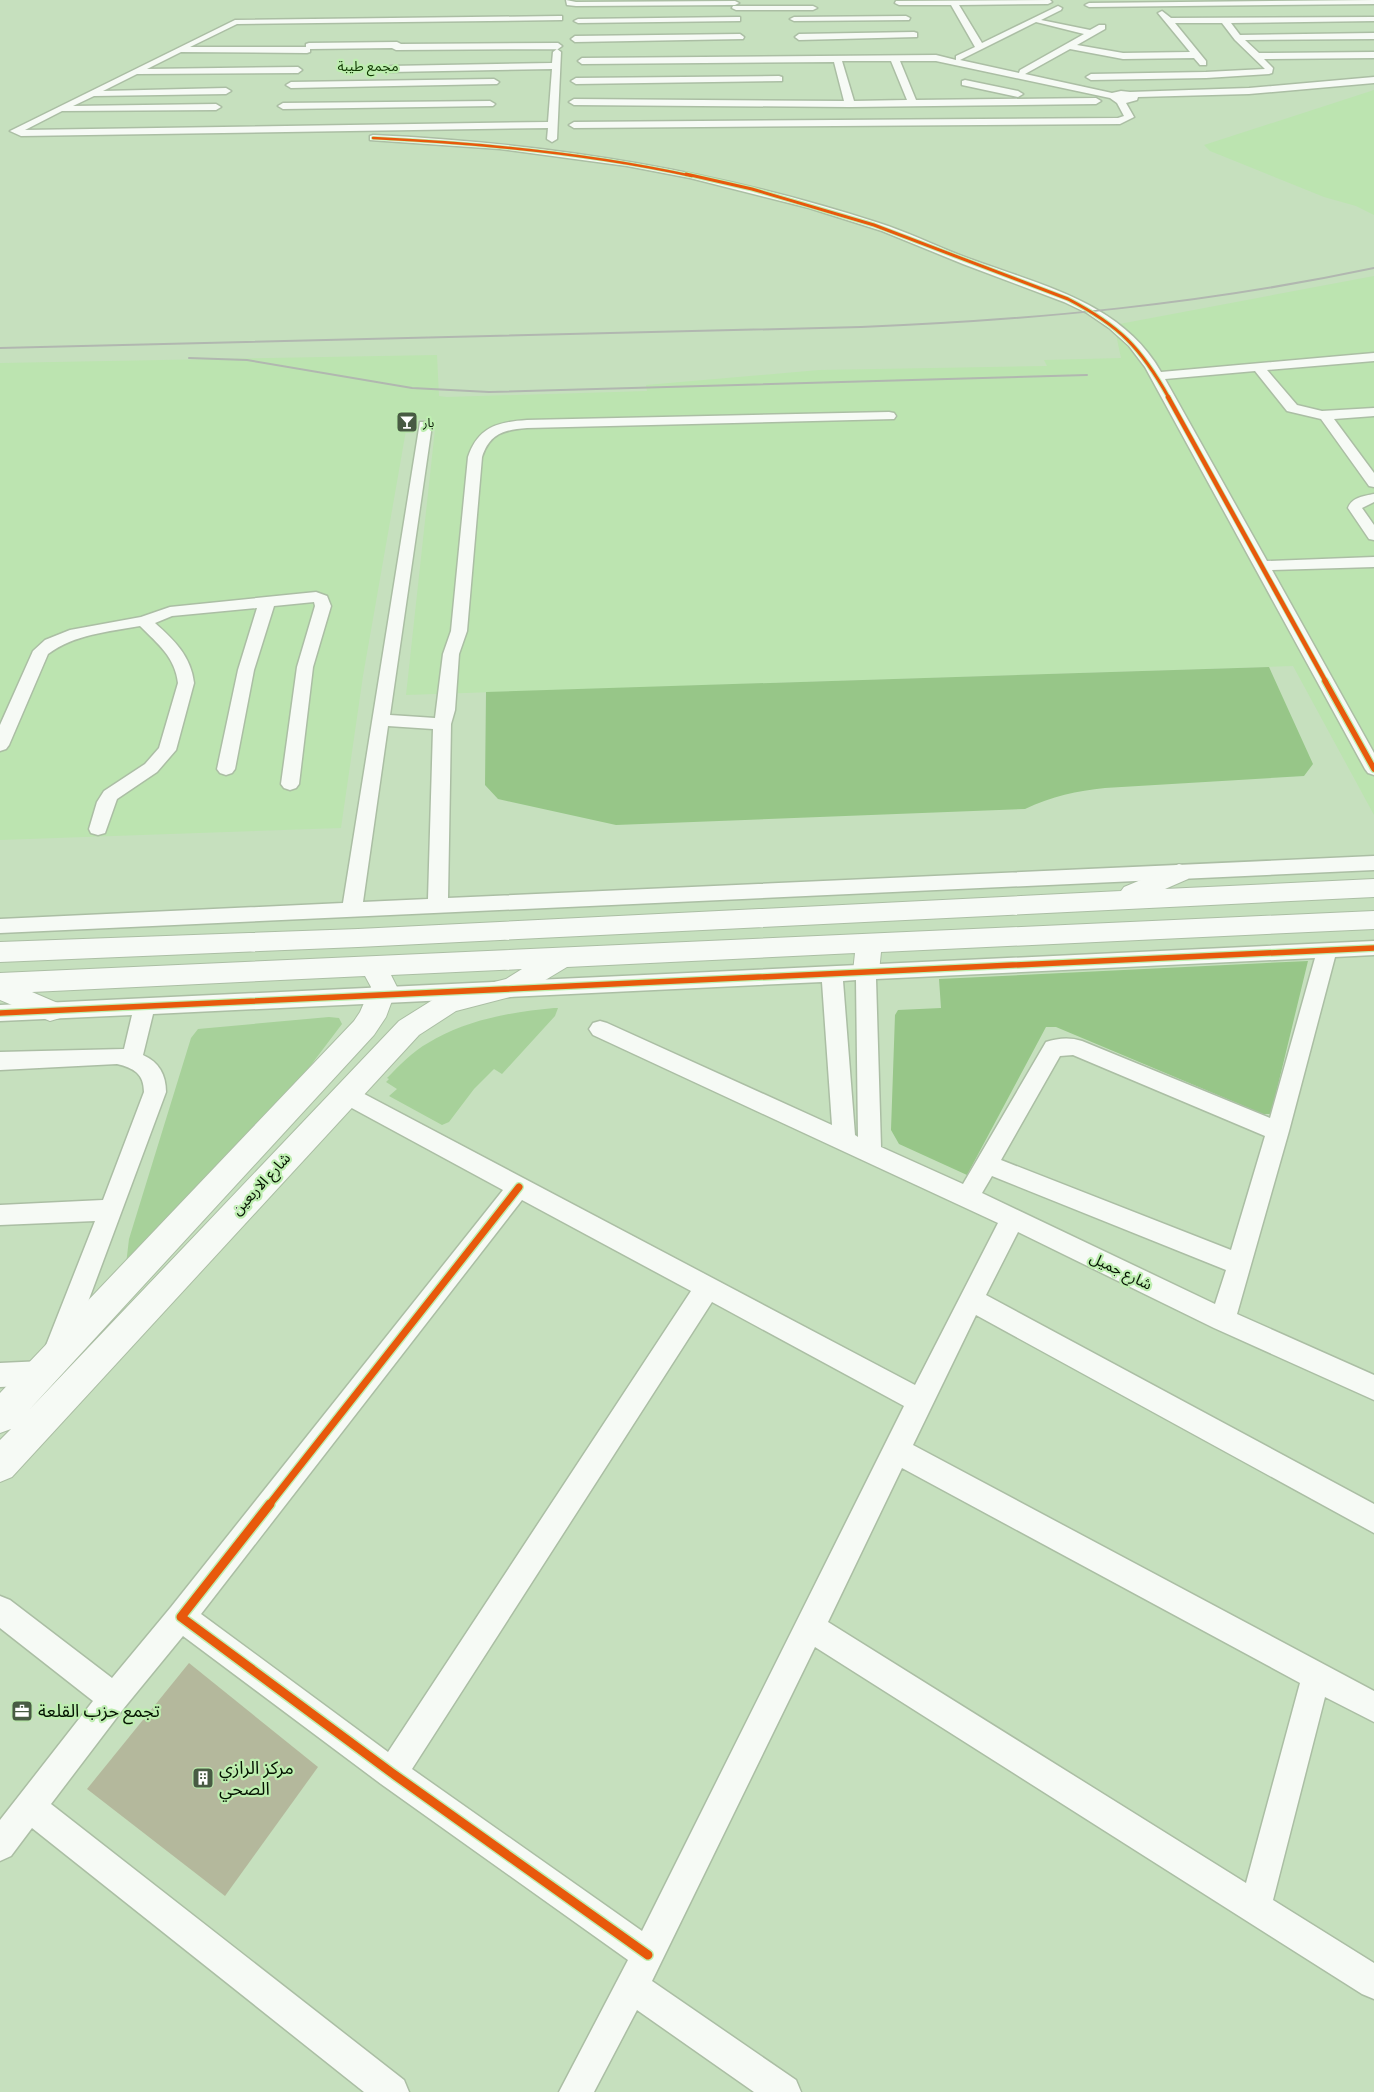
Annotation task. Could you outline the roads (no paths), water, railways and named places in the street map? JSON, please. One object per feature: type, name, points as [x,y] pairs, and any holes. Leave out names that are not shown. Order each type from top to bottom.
[{"type":"main road","points":[[1118,899],[1180,873]]},
{"type":"main road","points":[[0,952],[368,937],[1374,888]]},
{"type":"main road","points":[[0,983],[869,945],[1374,920]]},
{"type":"main road","points":[[866,972],[869,945]]},
{"type":"main road","name":"شارع الاربعين","points":[[0,1465],[345,1094],[409,1028],[428,1014],[448,1003],[513,988],[560,958]]},
{"type":"main road","points":[[374,967],[384,987],[382,995]]},
{"type":"main road","points":[[0,989],[50,1011]]},
{"type":"main road","name":"شارع الاربعين","points":[[0,1417],[31,1374],[364,1028],[382,995]]},
{"type":"main road","points":[[31,1374],[52,1410]]},
{"type":"street","points":[[570,0],[570,2],[576,4],[675,2],[826,8]]},
{"type":"street","points":[[1080,9],[1087,2],[1124,0],[1374,2]]},
{"type":"street","points":[[1087,2],[1154,4],[1234,0]]},
{"type":"street","points":[[956,59],[980,48],[1016,13],[1048,1],[1062,8]]},
{"type":"street","points":[[675,2],[677,20]]},
{"type":"street","points":[[918,45],[898,2],[954,2],[1016,13],[1062,8]]},
{"type":"street","points":[[954,2],[980,48]]},
{"type":"street","points":[[1316,2],[1336,19]]},
{"type":"street","points":[[735,4],[743,58]]},
{"type":"street","points":[[1154,4],[1213,74]]},
{"type":"street","points":[[843,7],[848,19]]},
{"type":"street","points":[[791,8],[804,55]]},
{"type":"street","points":[[969,61],[1062,8]]},
{"type":"street","points":[[794,19],[906,18]]},
{"type":"street","points":[[1351,19],[1371,36]]},
{"type":"street","points":[[1169,21],[1374,19]]},
{"type":"street","points":[[578,21],[737,20]]},
{"type":"street","points":[[1091,77],[1268,71],[1269,68],[1238,38],[1224,20]]},
{"type":"street","points":[[283,106],[308,43],[321,21]]},
{"type":"street","points":[[553,125],[490,104],[384,84],[283,106],[210,118],[21,133],[15,131],[235,22],[321,21],[397,45],[498,67],[557,66]]},
{"type":"street","points":[[397,45],[559,22],[552,152]]},
{"type":"street","points":[[1040,22],[1092,33]]},
{"type":"street","points":[[1023,72],[1102,28]]},
{"type":"street","points":[[1353,36],[1374,55]]},
{"type":"street","points":[[1238,38],[1371,36]]},
{"type":"street","points":[[575,39],[740,37]]},
{"type":"street","points":[[799,37],[918,45],[956,59],[1122,97]]},
{"type":"street","points":[[198,40],[217,40]]},
{"type":"street","points":[[177,50],[308,43],[558,46]]},
{"type":"street","points":[[384,84],[397,45]]},
{"type":"street","points":[[743,58],[804,55],[918,45]]},
{"type":"street","points":[[1069,46],[1123,56],[1197,55]]},
{"type":"street","points":[[1257,56],[1374,55]]},
{"type":"street","points":[[1078,85],[1123,56]]},
{"type":"street","points":[[837,58],[850,104]]},
{"type":"street","points":[[894,58],[913,103]]},
{"type":"street","points":[[582,59],[956,59],[1023,72],[1122,97]]},
{"type":"street","points":[[775,59],[787,123]]},
{"type":"street","points":[[956,59],[965,83],[976,102]]},
{"type":"street","points":[[490,104],[498,67]]},
{"type":"street","points":[[210,118],[236,70]]},
{"type":"street","points":[[134,72],[298,70]]},
{"type":"street","points":[[1238,73],[1260,90]]},
{"type":"street","points":[[576,81],[782,93],[850,104],[1106,101],[1122,97],[1333,86]]},
{"type":"street","points":[[1175,95],[1260,94],[1374,82]]},
{"type":"street","points":[[965,83],[1047,102]]},
{"type":"street","points":[[90,94],[226,91]]},
{"type":"street","points":[[574,102],[726,91],[782,93]]},
{"type":"street","points":[[574,125],[1122,120],[1129,117],[1122,97]]},
{"type":"street","points":[[951,103],[960,122]]},
{"type":"street","points":[[283,106],[490,104]]},
{"type":"street","points":[[283,106],[490,104]]},
{"type":"street","points":[[58,109],[210,118]]},
{"type":"street","points":[[373,138],[455,142],[552,152],[718,181],[818,208],[889,230],[966,262],[1060,294],[1088,308],[1115,327],[1135,345],[1156,376],[1374,769]]},
{"type":"street","points":[[1156,376],[1374,357]]},
{"type":"street","points":[[1257,366],[1292,408],[1312,415],[1374,412]]},
{"type":"street","points":[[1325,415],[1374,483]]},
{"type":"street","points":[[438,906],[442,724],[446,710],[451,654],[459,630],[475,457],[481,442],[494,431],[513,425],[888,416]]},
{"type":"street","points":[[352,909],[425,425]]},
{"type":"street","points":[[1374,498],[1360,502],[1355,508],[1374,536]]},
{"type":"street","points":[[1261,566],[1374,562]]},
{"type":"street","points":[[0,745],[41,651],[47,646],[70,636],[144,621],[170,612],[316,597],[321,599],[323,606],[304,666],[290,784]]},
{"type":"street","points":[[226,769],[246,670],[267,602]]},
{"type":"street","points":[[98,829],[110,795],[151,768],[166,750],[186,683],[186,674],[179,656],[144,621]]},
{"type":"street","points":[[382,720],[442,724]]},
{"type":"street","points":[[0,926],[1374,863]]},
{"type":"street","points":[[0,1013],[1374,948]]},
{"type":"street","points":[[1223,1320],[1278,1131],[1327,950]]},
{"type":"street","points":[[866,972],[870,1153]]},
{"type":"street","points":[[832,973],[844,1140]]},
{"type":"street","points":[[132,1058],[145,1006]]},
{"type":"street","name":"شارع جميل","points":[[600,1029],[968,1197],[1223,1320],[1374,1388]]},
{"type":"street","points":[[968,1197],[1054,1048],[1074,1047],[1278,1131]]},
{"type":"street","points":[[0,1061],[103,1056],[132,1058],[148,1069],[156,1083],[155,1092],[111,1210],[66,1322],[31,1374]]},
{"type":"street","points":[[345,1094],[920,1401]]},
{"type":"street","points":[[986,1164],[1239,1264]]},
{"type":"street","points":[[0,1845],[519,1186]]},
{"type":"street","points":[[0,1215],[111,1210]]},
{"type":"street","points":[[576,2092],[648,1955],[1012,1218]]},
{"type":"street","points":[[392,1773],[708,1287]]},
{"type":"street","points":[[972,1300],[1374,1518]]},
{"type":"street","points":[[897,1451],[1374,1707]]},
{"type":"street","points":[[0,1610],[114,1698]]},
{"type":"street","points":[[181,1617],[392,1773],[648,1955]]},
{"type":"street","points":[[810,1627],[1374,1982]]},
{"type":"street","points":[[1255,1907],[1316,1676]]},
{"type":"street","points":[[30,1808],[392,2092]]},
{"type":"street","points":[[632,1987],[784,2092]]},
{"type":"railway","points":[[0,348],[926,324],[1055,315],[1183,301],[1310,281],[1374,268]]},
{"type":"railway","points":[[189,358],[247,360],[412,388],[489,392],[1087,375]]},
{"type":"place","name":"بار","points":[[407,422]]},
{"type":"place","name":"تجمع حزب القلعة","points":[[22,1711]]},
{"type":"place","name":"مركز الرازي الصحي","points":[[203,1778]]},
{"type":"district","name":"مجمع طيبة","points":[[368,66]]}]
